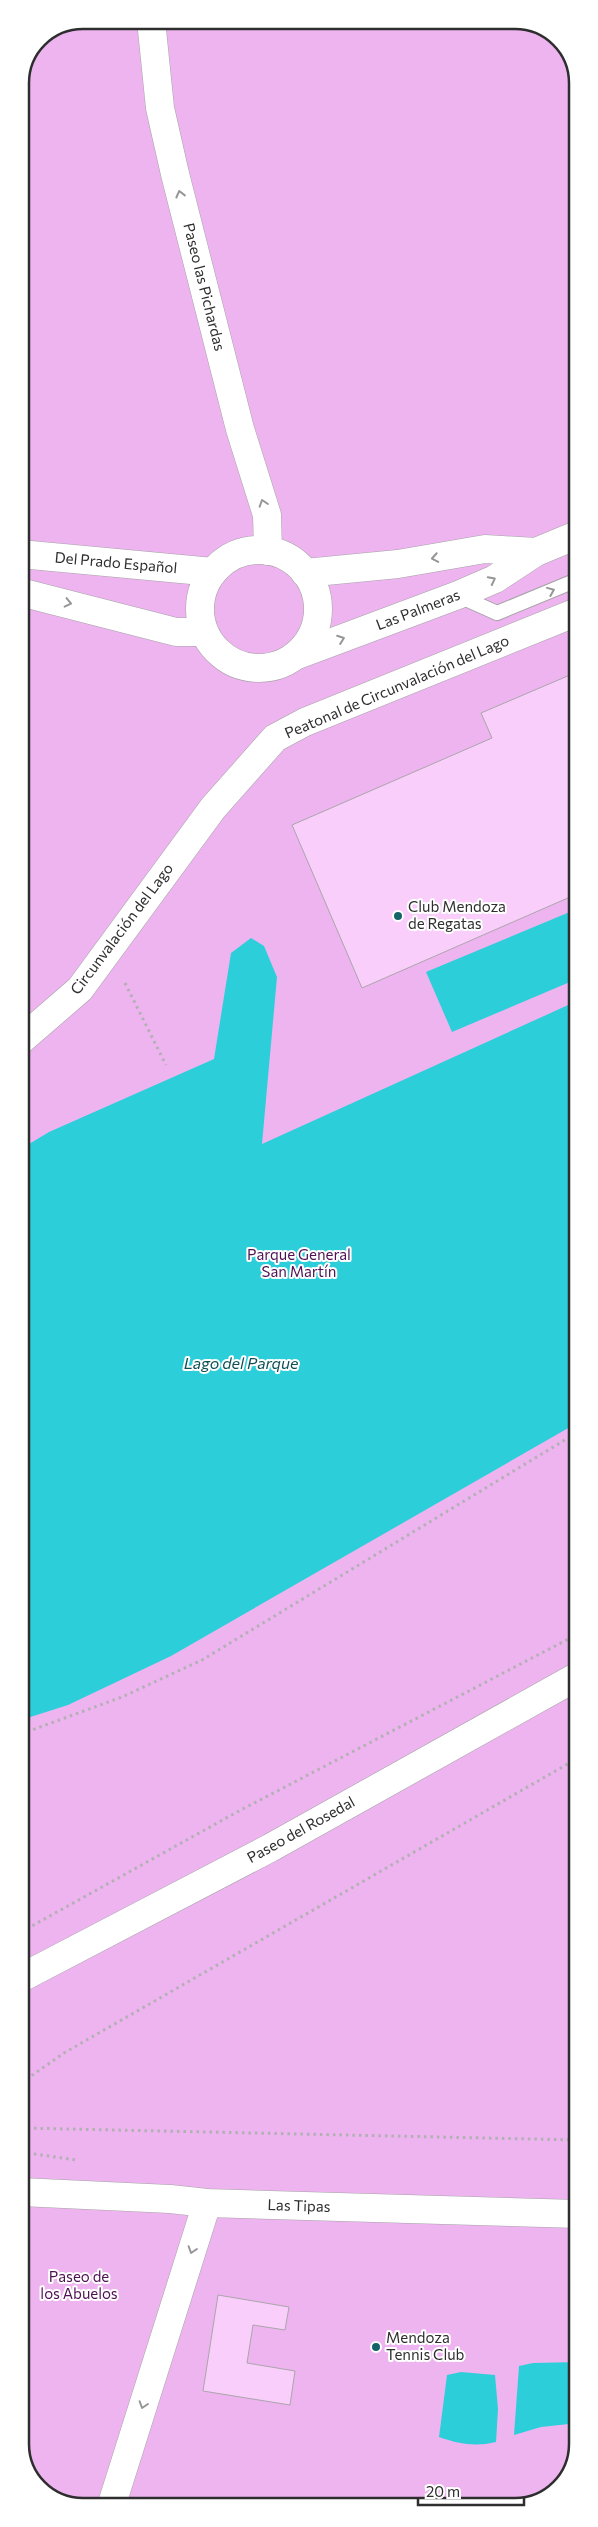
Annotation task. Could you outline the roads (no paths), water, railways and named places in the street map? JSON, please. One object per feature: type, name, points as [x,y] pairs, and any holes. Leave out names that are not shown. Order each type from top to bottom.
[{"type":"street","name":"Paseo las Pichardas","points":[[152,29],[160,108],[174,174],[240,428],[267,515],[268,551]]},
{"type":"street","name":"Las Palmeras","points":[[295,656],[458,595],[495,579],[536,552],[569,538]]},
{"type":"street","name":"Las Palmeras","points":[[305,573],[398,564],[485,549],[536,552]]},
{"type":"street","points":[[248,551],[268,551],[289,559],[305,573],[314,589],[318,607],[315,626],[307,642],[295,656],[279,665],[261,669],[244,666],[227,659],[213,647],[204,632],[200,617],[200,601],[205,586],[213,572],[228,558],[248,551]]},
{"type":"street","name":"Del Prado Español","points":[[29,555],[213,572]]},
{"type":"street","points":[[29,594],[176,632],[204,632]]},
{"type":"street","name":"Peatonal de Circunvalación del Lago","points":[[213,808],[275,738],[297,726],[569,615]]},
{"type":"street","name":"Circunvalación del Lago","points":[[29,1033],[80,990],[213,808]]},
{"type":"street","name":"Paseo del Rosedal","points":[[29,1974],[270,1848],[569,1681]]},
{"type":"street","name":"Las Tipas","points":[[29,2192],[170,2199],[207,2203],[569,2214]]},
{"type":"street","points":[[114,2498],[207,2203]]},
{"type":"lane","points":[[458,595],[497,612],[569,583]]},
{"type":"water","points":[[569,912],[569,982],[452,1032],[426,972]]},
{"type":"water","name":"Lago del Parque","points":[[251,938],[264,946],[277,977],[262,1144],[569,1005],[569,1428],[171,1656],[68,1705],[29,1717],[29,1144],[49,1132],[214,1059],[231,953]]},
{"type":"water","points":[[569,2362],[569,2424],[541,2427],[514,2435],[519,2366],[533,2363]]},
{"type":"water","points":[[461,2372],[495,2375],[498,2409],[496,2442],[467,2444],[439,2437],[447,2375]]},
{"type":"place","name":"Club Mendoza de Regatas","points":[[398,916]]},
{"type":"place","name":"Mendoza Tennis Club","points":[[376,2347]]},
{"type":"park label","name":"Parque General San Martín","points":[[299,1264]]},
{"type":"park label","name":"Paseo de los Abuelos","points":[[79,2286]]}]
